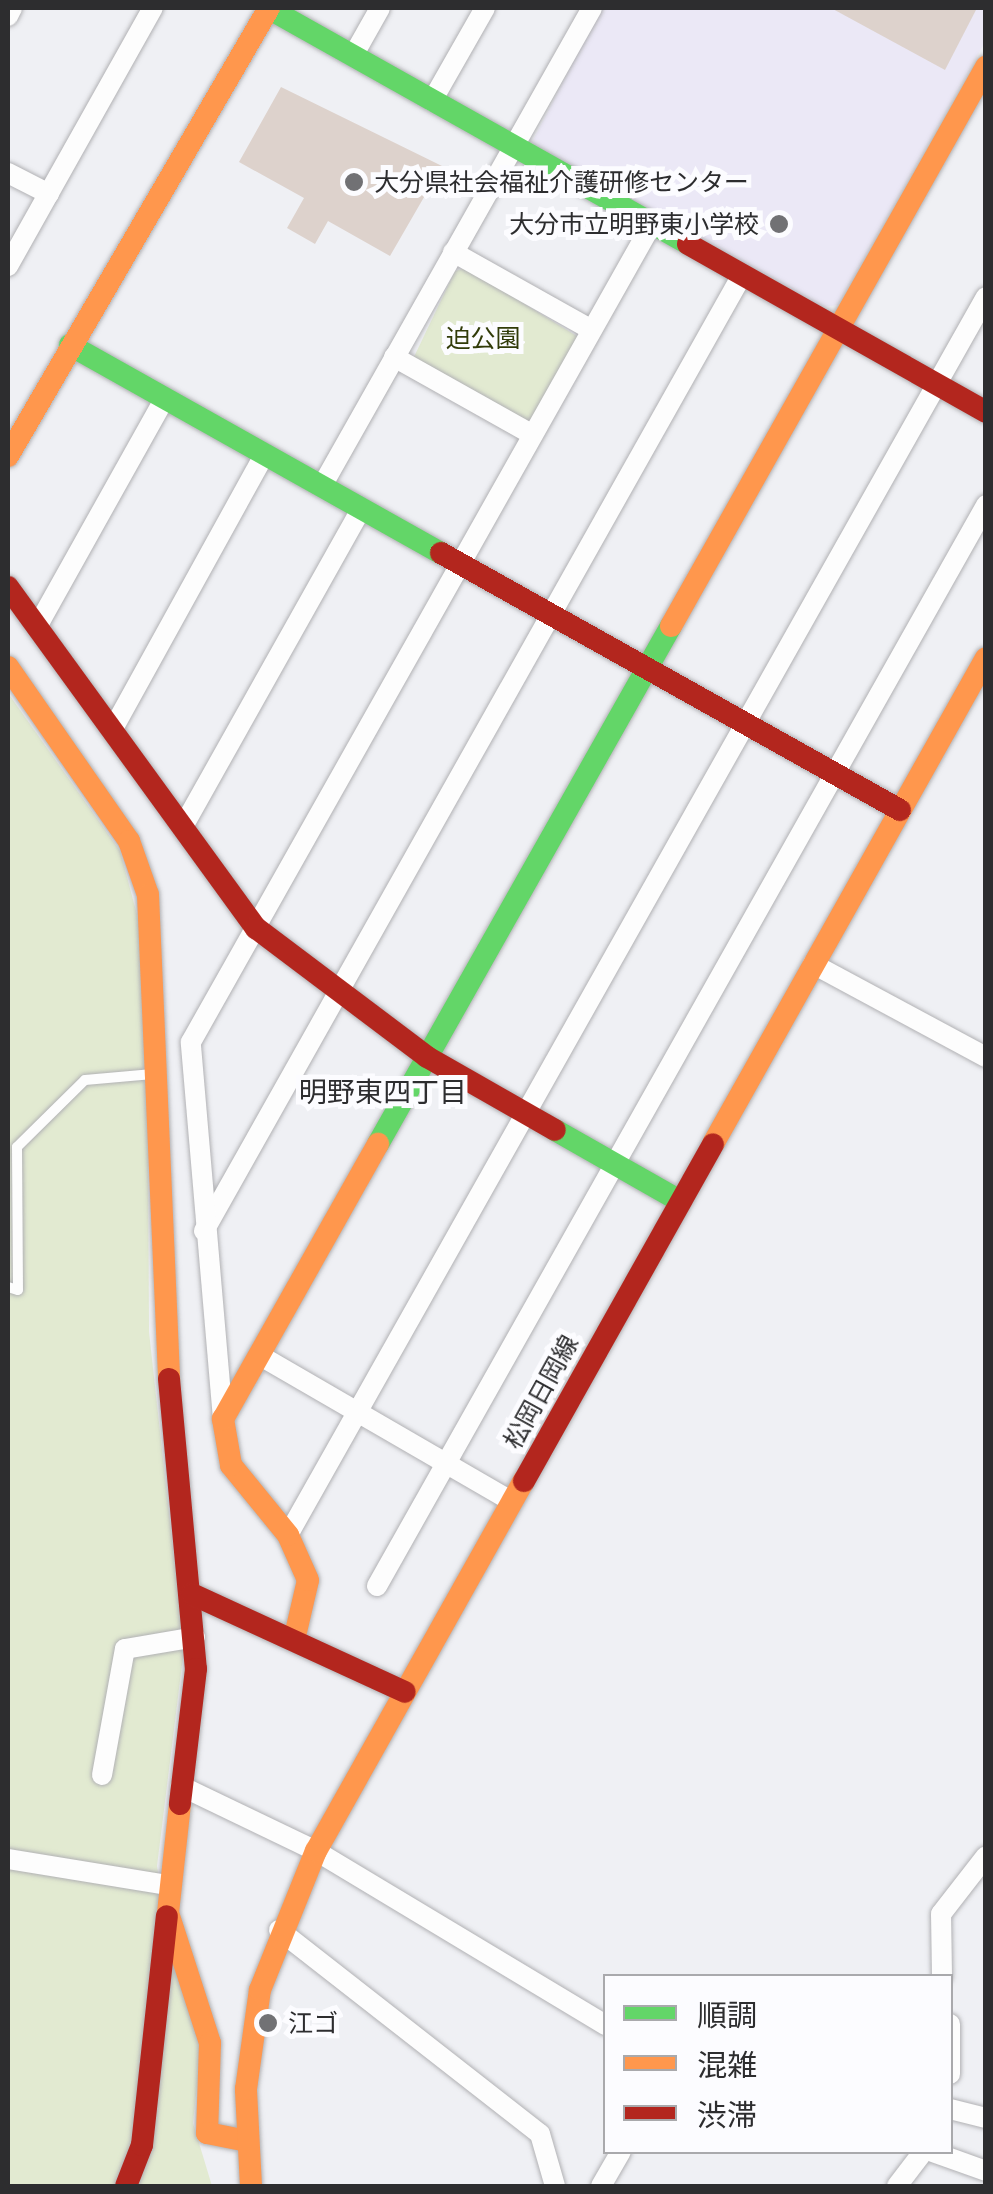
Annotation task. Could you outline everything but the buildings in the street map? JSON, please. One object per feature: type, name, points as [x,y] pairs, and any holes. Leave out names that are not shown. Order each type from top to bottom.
[{"type":"street","points":[[8,16],[12,8]]},
{"type":"street","points":[[8,266],[154,8]]},
{"type":"street","points":[[8,456],[268,8],[986,412]]},
{"type":"street","points":[[353,56],[380,8]]},
{"type":"street","points":[[432,100],[485,8]]},
{"type":"street","points":[[322,486],[592,8]]},
{"type":"street","points":[[223,1419],[986,67]]},
{"type":"street","points":[[964,105],[986,118]]},
{"type":"street","points":[[8,172],[49,194]]},
{"type":"street","points":[[295,1636],[308,1580],[288,1535],[231,1466],[204,1231],[191,1042],[652,224]]},
{"type":"street","points":[[454,252],[592,330]]},
{"type":"street","points":[[204,1231],[742,275]]},
{"type":"street","points":[[288,1535],[986,297]]},
{"type":"street","points":[[70,344],[900,810]]},
{"type":"street","points":[[394,357],[533,435]]},
{"type":"street","points":[[38,624],[164,398]]},
{"type":"street","points":[[114,727],[266,454]]},
{"type":"street","points":[[377,1586],[986,506]]},
{"type":"street","points":[[185,823],[362,508]]},
{"type":"street","points":[[8,587],[185,823],[256,928],[427,1057],[680,1200]]},
{"type":"street","name":"松岡日岡線","points":[[251,2186],[247,2142],[254,2022],[279,1930],[316,1850],[986,658]]},
{"type":"street","points":[[8,667],[129,841],[158,958],[157,1074],[174,1491],[192,1594],[195,1637],[181,1786],[166,1885],[168,1913],[142,2145],[126,2186]]},
{"type":"street","points":[[813,964],[986,1057]]},
{"type":"street","points":[[259,1355],[512,1501]]},
{"type":"street","points":[[192,1594],[295,1636],[405,1692]]},
{"type":"street","points":[[102,1774],[124,1649],[195,1637]]},
{"type":"street","points":[[181,1786],[316,1850],[603,2023]]},
{"type":"street","points":[[942,1974],[941,1914],[986,1856]]},
{"type":"street","points":[[8,1860],[166,1885]]},
{"type":"street","points":[[168,1913],[210,2042],[207,2133],[247,2142]]},
{"type":"street","points":[[279,1930],[540,2134],[556,2186]]},
{"type":"street","points":[[953,2110],[986,2118]]},
{"type":"street","points":[[601,2186],[620,2154]]},
{"type":"street","points":[[897,2186],[921,2154]]},
{"type":"street","points":[[939,2154],[986,2171]]},
{"type":"lane","points":[[8,1287],[18,1290],[17,1147],[86,1080],[157,1074]]},
{"type":"shaded area","name":"大分市立明野東小学校","points":[[601,8],[985,8],[985,42],[838,305],[822,307],[531,144]]},
{"type":"green space","name":"迫公園","points":[[466,268],[580,338],[535,418],[524,422],[412,361],[455,271]]},
{"type":"green space","points":[[8,693],[120,851],[147,952],[149,1332],[184,1649],[157,1866],[172,1962],[201,2048],[193,2123],[212,2186],[8,2186]]},
{"type":"traffic: fast","points":[[268,8],[688,244]]},
{"type":"traffic: fast","points":[[70,345],[441,553]]},
{"type":"traffic: fast","points":[[378,1144],[671,626]]},
{"type":"traffic: fast","points":[[555,1130],[680,1201]]},
{"type":"traffic: slow","points":[[8,456],[269,8]]},
{"type":"traffic: slow","points":[[671,626],[986,67]]},
{"type":"traffic: slow","points":[[713,1144],[986,658]]},
{"type":"traffic: slow","points":[[8,667],[129,841],[148,895],[169,1379]]},
{"type":"traffic: slow","points":[[295,1636],[308,1580],[288,1535],[231,1465],[223,1419],[378,1144]]},
{"type":"traffic: slow","points":[[251,2186],[246,2089],[260,1990],[316,1851],[524,1481]]},
{"type":"traffic: slow","points":[[180,1804],[168,1913],[210,2043],[207,2133],[247,2141]]},
{"type":"traffic: jam","points":[[688,244],[986,412]]},
{"type":"traffic: jam","points":[[441,553],[900,810]]},
{"type":"traffic: jam","points":[[8,587],[256,928],[427,1057],[555,1130]]},
{"type":"traffic: jam","points":[[524,1481],[713,1144]]},
{"type":"traffic: jam","points":[[169,1379],[196,1669],[180,1804]]},
{"type":"traffic: jam","points":[[192,1594],[405,1692]]},
{"type":"traffic: jam","points":[[126,2186],[142,2145],[167,1916]]},
{"type":"place","name":"大分県社会福祉介護研修センター","points":[[354,182]]},
{"type":"place","name":"大分市立明野東小学校","points":[[779,224]]},
{"type":"place","name":"江ゴ","points":[[268,2023]]},
{"type":"district","name":"明野東四丁目","points":[[383,1092]]}]
